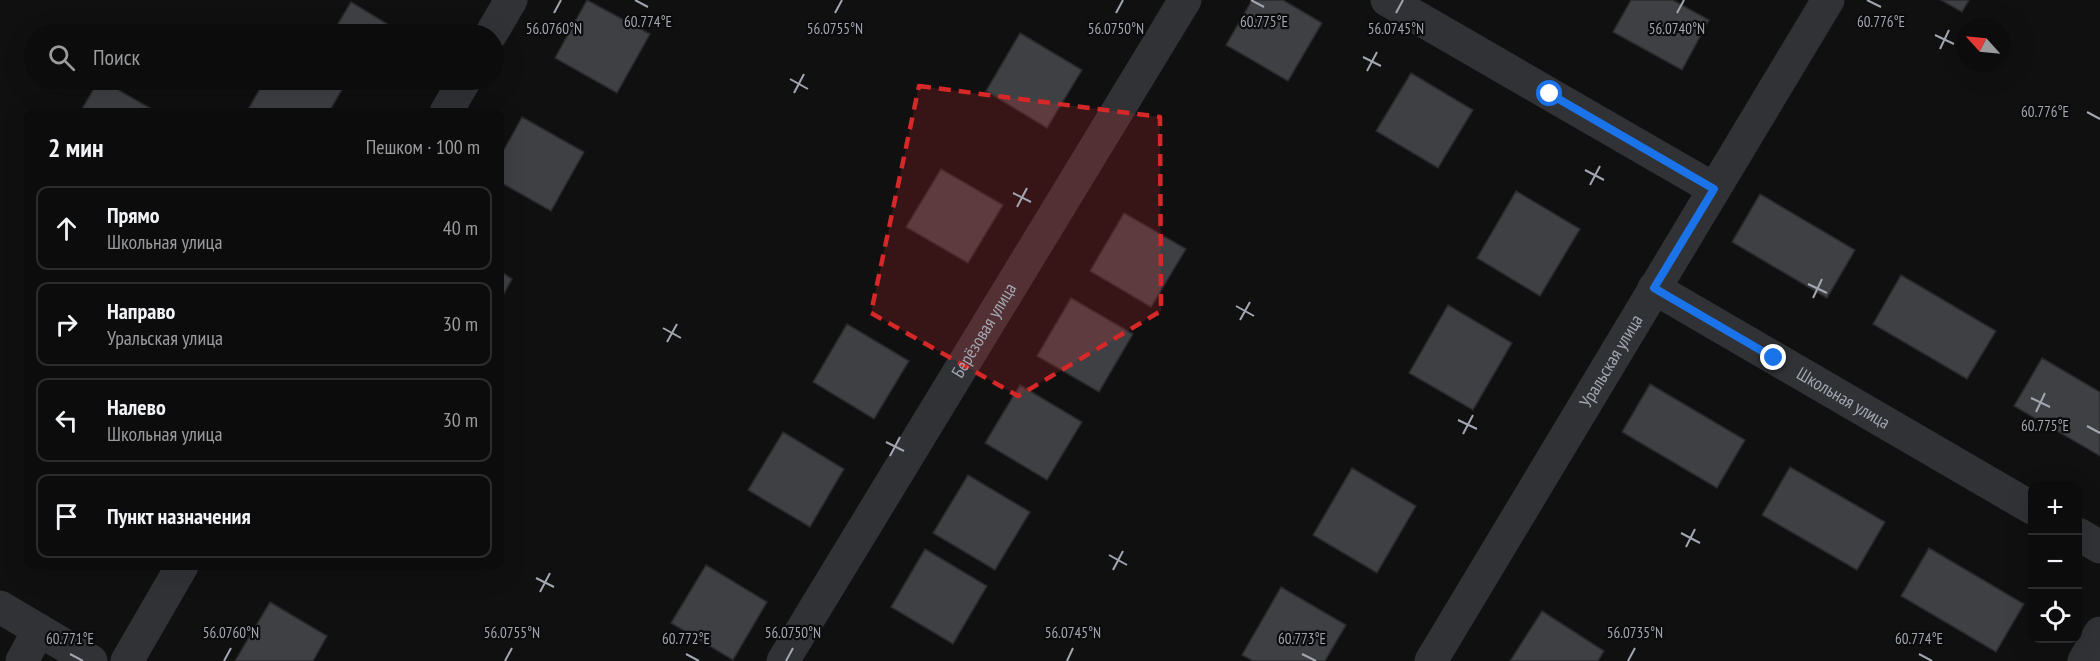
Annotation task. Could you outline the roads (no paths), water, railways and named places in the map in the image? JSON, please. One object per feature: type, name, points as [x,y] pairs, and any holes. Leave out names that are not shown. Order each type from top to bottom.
[{"type":"street","points":[[497,24],[511,0]]},
{"type":"street","name":"Берёзовая улица","points":[[783,661],[1185,0]]},
{"type":"street","points":[[1387,0],[1714,189]]},
{"type":"street","name":"Уральская улица","points":[[1431,661],[1828,0]]},
{"type":"street","points":[[448,108],[459,90]]},
{"type":"street","name":"Школьная улица","points":[[1654,288],[2028,506]]},
{"type":"street","points":[[2080,535],[2100,547]]},
{"type":"street","points":[[127,661],[180,570]]},
{"type":"street","points":[[0,607],[91,661]]},
{"type":"street","points":[[21,661],[39,630]]},
{"type":"street","points":[[2084,661],[2100,633]]}]
